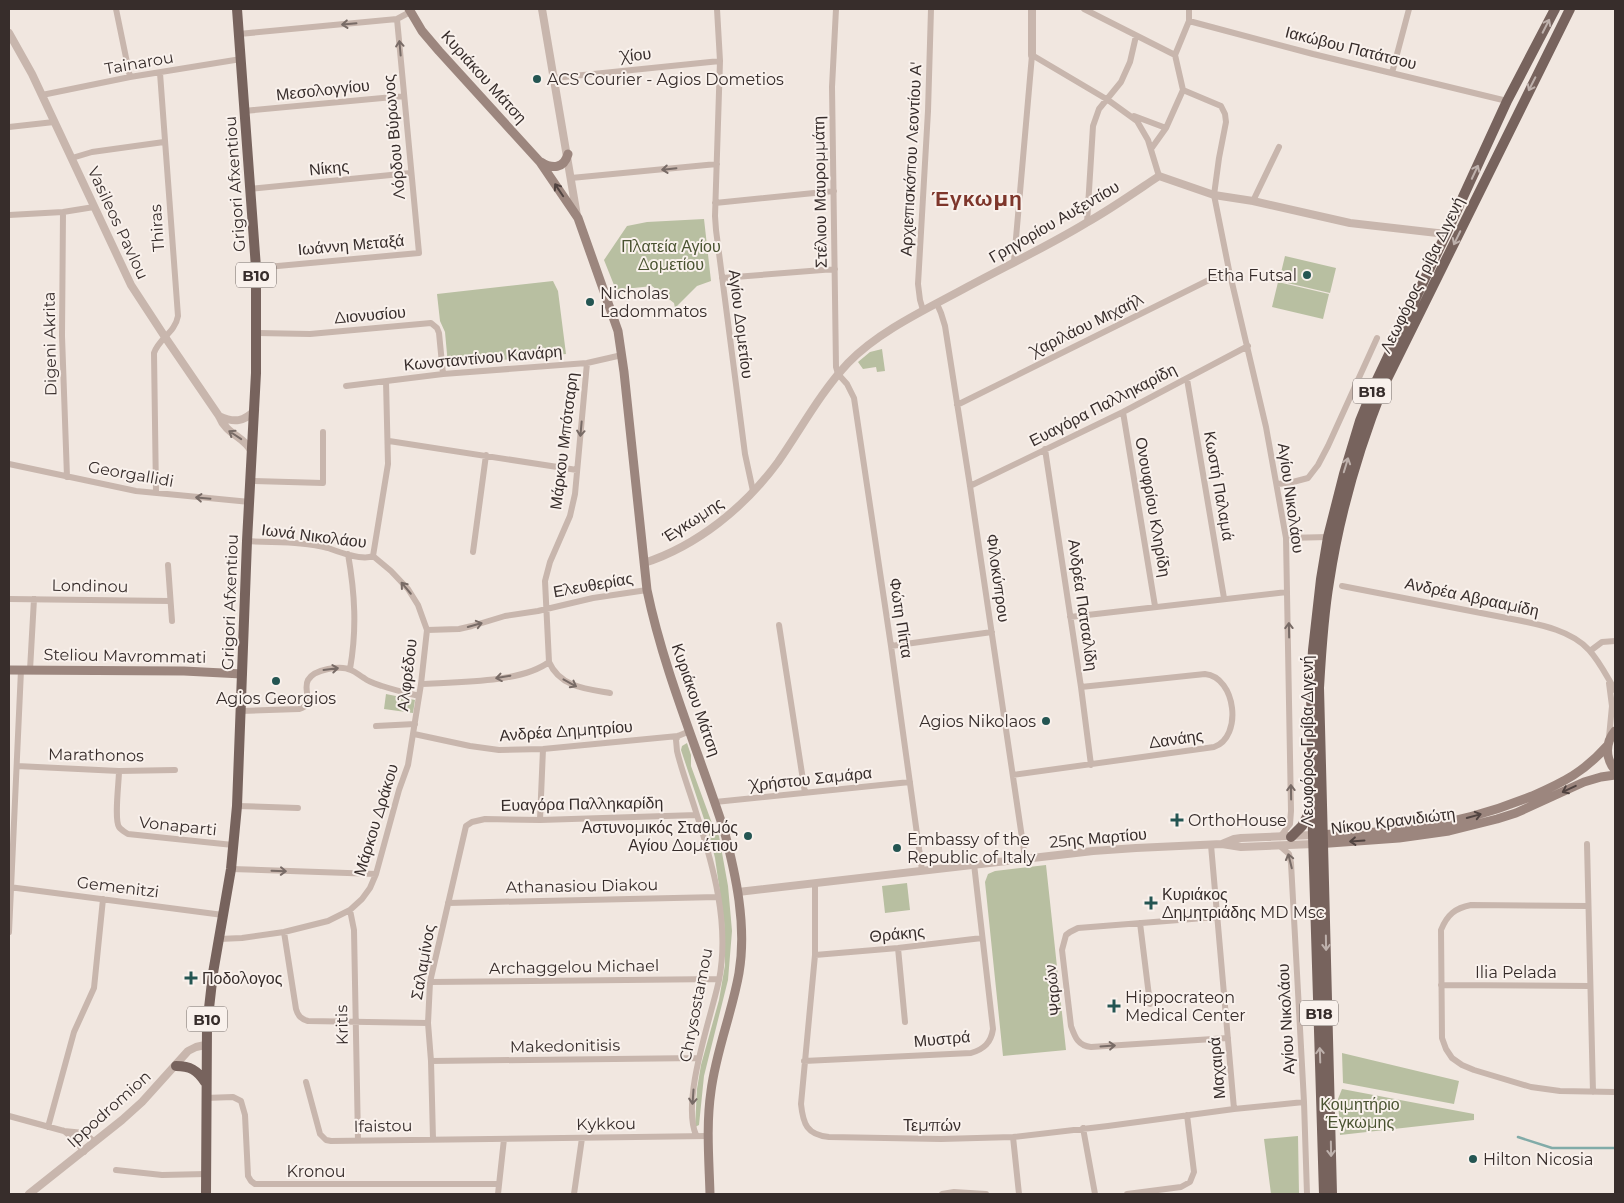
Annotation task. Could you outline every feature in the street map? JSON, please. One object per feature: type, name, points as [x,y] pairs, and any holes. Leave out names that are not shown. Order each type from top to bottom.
[{"type":"main road","name":"Grigori Afxentiou","points":[[206,1194],[205,1045],[208,1009],[230,869],[237,806],[247,541],[255,410],[256,268],[237,9]]},
{"type":"main road","name":"Λεωφόρος Γρίβα Διγενή","points":[[1332,1194],[1318,840],[1313,808],[1312,688],[1313,650],[1328,537],[1344,474],[1374,384],[1507,101],[1555,9]]},
{"type":"main road","name":"Λεωφόρος Γρίβα Διγενή","points":[[1324,1194],[1318,840],[1319,688],[1328,583],[1343,506],[1383,387],[1570,9]]},
{"type":"main road","name":"Κυριάκου Μάτση","points":[[409,11],[422,31],[439,51],[540,162],[578,218],[618,331],[647,590],[662,650],[715,802],[731,857],[738,892],[741,926],[740,961],[733,1000],[713,1078],[709,1106],[710,1194]]},
{"type":"main road","points":[[540,162],[552,167],[560,166],[566,160],[568,154]]},
{"type":"main road","name":"Steliou Mavrommati","points":[[9,670],[184,671],[242,674]]},
{"type":"main road","name":"Νίκου Κρανιδιώτη","points":[[1318,840],[1414,828],[1483,814],[1512,804],[1565,781],[1588,766],[1608,743],[1615,731]]},
{"type":"main road","points":[[1608,743],[1608,758],[1615,770]]},
{"type":"main road","name":"Νίκου Κρανιδιώτη","points":[[1318,840],[1427,835],[1516,813],[1593,779],[1615,775]]},
{"type":"main road","points":[[1284,840],[1302,826],[1313,808]]},
{"type":"main road","points":[[176,1066],[192,1068],[205,1082]]},
{"type":"street","points":[[116,9],[130,77]]},
{"type":"street","name":"Κυριάκου Μάτση","points":[[542,9],[578,218]]},
{"type":"street","name":"Αγίου Δομετίου","points":[[718,9],[720,61],[715,203],[716,230],[745,454],[753,491]]},
{"type":"street","name":"Στέλιου Μαυρομμάτη","points":[[836,9],[832,87],[836,367],[838,374]]},
{"type":"street","name":"Αρχιεπισκόπου Λεοντίου Α'","points":[[924,310],[920,300],[918,284],[928,110],[931,9]]},
{"type":"street","points":[[1014,261],[1032,55],[1032,9]]},
{"type":"street","points":[[1084,9],[1176,55]]},
{"type":"street","points":[[1151,149],[1166,128],[1183,90],[1176,55],[1189,22],[1189,9]]},
{"type":"street","points":[[1392,73],[1409,9]]},
{"type":"street","points":[[239,34],[397,19],[409,11]]},
{"type":"street","name":"Λόρδου Βύρωνος","points":[[397,19],[418,253]]},
{"type":"street","name":"Ιακώβου Πατάτσου","points":[[1189,22],[1507,101]]},
{"type":"street","name":"Vasileos Pavlou","points":[[9,32],[42,94],[131,285],[224,426],[247,445],[253,454]]},
{"type":"street","points":[[1087,223],[1093,126],[1099,109],[1121,82],[1130,62],[1136,36]]},
{"type":"street","points":[[1032,55],[1130,115],[1141,126],[1151,149],[1159,176],[1214,195],[1253,201],[1350,223],[1446,234]]},
{"type":"street","name":"Tainarou","points":[[42,94],[241,59]]},
{"type":"street","name":"Χίου","points":[[554,78],[720,61]]},
{"type":"street","name":"Thiras","points":[[156,493],[154,353],[172,330],[178,316],[160,73]]},
{"type":"street","name":"Αγίου Νικολάου","points":[[1183,90],[1221,106],[1225,114],[1226,122],[1214,195],[1266,427],[1286,538],[1291,811],[1290,824],[1284,840],[1292,863],[1307,1194]]},
{"type":"street","name":"Μεσολογγίου","points":[[244,111],[404,96]]},
{"type":"street","points":[[1130,115],[1166,128]]},
{"type":"street","points":[[9,127],[54,122]]},
{"type":"street","points":[[72,158],[92,152],[164,142]]},
{"type":"street","points":[[1253,201],[1279,147]]},
{"type":"street","points":[[571,178],[717,164]]},
{"type":"street","name":"Νίκης","points":[[250,189],[411,173]]},
{"type":"street","name":"Γρηγορίου Αυξεντίου","points":[[753,491],[778,462],[817,402],[838,374],[880,337],[924,310],[1087,223],[1159,176]]},
{"type":"street","points":[[715,203],[834,191]]},
{"type":"street","points":[[9,215],[63,212],[94,207]]},
{"type":"street","name":"Digeni Akrita","points":[[63,212],[62,336],[67,476]]},
{"type":"street","name":"Ιωάννη Μεταξά","points":[[256,268],[418,253]]},
{"type":"street","points":[[722,278],[835,269]]},
{"type":"street","name":"Χαριλάου Μιχαήλ","points":[[957,405],[1230,270]]},
{"type":"street","name":"Φιλοκύπρου","points":[[937,304],[944,319],[1025,858]]},
{"type":"street","name":"Διονυσίου","points":[[257,333],[310,334],[431,323],[437,328],[439,333],[443,374]]},
{"type":"street","points":[[1277,484],[1308,478],[1315,469],[1328,446],[1377,338]]},
{"type":"street","name":"Ευαγόρα Παλληκαρίδη","points":[[970,486],[1123,412],[1248,346]]},
{"type":"street","name":"Κωνσταντίνου Κανάρη","points":[[346,386],[443,374],[587,363],[622,355]]},
{"type":"street","name":"Μάρκου Μπότσαρη","points":[[549,662],[545,581],[547,570],[570,516],[577,470],[587,363]]},
{"type":"street","name":"Φώτη Πίττα","points":[[838,374],[848,384],[854,398],[922,870]]},
{"type":"street","name":"Κωστή Παλαμά","points":[[1187,379],[1224,598]]},
{"type":"street","points":[[373,556],[385,487],[389,441],[386,381]]},
{"type":"street","points":[[219,416],[229,421],[241,420],[255,410]]},
{"type":"street","name":"Ονουφρίου Κληρίδη","points":[[1123,412],[1155,606]]},
{"type":"street","points":[[251,481],[323,483],[322,432]]},
{"type":"street","points":[[389,441],[577,470]]},
{"type":"street","name":"Ανδρέα Πατσαλίδη","points":[[1045,450],[1091,765]]},
{"type":"street","points":[[473,552],[486,455]]},
{"type":"street","name":"Georgallidi","points":[[9,464],[125,489],[250,502]]},
{"type":"street","name":"Έγκωμης","points":[[644,563],[668,553],[714,526],[728,516],[753,491]]},
{"type":"street","points":[[1286,538],[1328,537]]},
{"type":"street","name":"Ιωνά Νικολάου","points":[[247,541],[308,545],[363,558],[373,556],[408,589],[418,605],[427,630]]},
{"type":"street","points":[[348,554],[353,582],[355,612],[354,642],[350,669]]},
{"type":"street","points":[[168,565],[172,621]]},
{"type":"street","name":"Ανδρέα Αβρααμίδη","points":[[1342,586],[1541,625],[1575,638],[1590,651],[1615,690]]},
{"type":"street","name":"Ελευθερίας","points":[[545,609],[593,598],[647,590]]},
{"type":"street","points":[[1070,617],[1286,592]]},
{"type":"street","name":"Londinou","points":[[9,599],[170,601]]},
{"type":"street","points":[[9,932],[12,799],[34,599]]},
{"type":"street","points":[[427,630],[459,629],[505,616],[545,609]]},
{"type":"street","points":[[779,624],[806,793]]},
{"type":"street","name":"Αλφρέδου","points":[[415,724],[427,630]]},
{"type":"street","points":[[891,646],[992,632]]},
{"type":"street","points":[[1590,651],[1602,642],[1615,641]]},
{"type":"street","points":[[421,684],[510,676],[539,668],[549,662],[555,672],[573,686],[610,693]]},
{"type":"street","points":[[241,711],[301,708],[308,701],[306,684],[313,674],[328,669],[350,669],[365,679],[381,686],[419,696]]},
{"type":"street","name":"Δανάης","points":[[1013,775],[1218,746],[1228,738],[1231,728],[1230,700],[1227,688],[1214,676],[1208,674],[1081,687]]},
{"type":"street","name":"Ανδρέα Αβρααμίδη","points":[[1608,679],[1612,706],[1608,743]]},
{"type":"street","points":[[376,726],[415,724]]},
{"type":"street","name":"Μάρκου Δράκου","points":[[219,939],[284,932],[328,921],[350,910],[370,888],[376,874],[399,790],[408,765],[415,724]]},
{"type":"street","name":"Ανδρέα Δημητρίου","points":[[414,734],[485,749],[499,750],[543,749],[678,736],[690,732]]},
{"type":"street","name":"Chrysostamou","points":[[678,736],[676,740],[677,751],[709,856],[718,897],[723,940],[719,978],[699,1058],[694,1089],[692,1126],[696,1135]]},
{"type":"street","points":[[540,820],[543,749]]},
{"type":"street","name":"Marathonos","points":[[17,766],[120,771],[176,770]]},
{"type":"street","name":"Vonaparti","points":[[120,771],[117,816],[119,827],[123,831],[128,834],[233,845]]},
{"type":"street","name":"Χρήστου Σαμάρα","points":[[715,802],[910,782]]},
{"type":"street","points":[[237,806],[298,808]]},
{"type":"street","name":"Ευαγόρα Παλληκαρίδη","points":[[469,824],[485,819],[540,820],[697,815]]},
{"type":"street","name":"Σαλαμίνος","points":[[433,1139],[428,1023],[430,982],[464,832],[469,824]]},
{"type":"street","name":"25ης Μαρτίου","points":[[1284,840],[1318,840]]},
{"type":"street","name":"25ης Μαρτίου","points":[[738,892],[1025,858],[1128,848],[1222,844],[1241,848],[1284,840],[1318,840]]},
{"type":"street","points":[[1587,844],[1593,1092]]},
{"type":"street","name":"Μαχαιρά","points":[[1211,845],[1234,1109]]},
{"type":"street","name":"Μυστρά","points":[[804,1061],[971,1053],[984,1047],[989,1042],[993,1029],[974,864]]},
{"type":"street","points":[[230,869],[376,874]]},
{"type":"street","name":"Τεμπών","points":[[815,884],[815,955],[801,1104],[802,1115],[808,1129],[820,1136],[941,1139],[1013,1136],[1304,1102]]},
{"type":"street","name":"Gemenitzi","points":[[10,887],[223,915]]},
{"type":"street","name":"Athanasiou Diakou","points":[[448,903],[718,897]]},
{"type":"street","points":[[48,1127],[74,1032],[94,988],[103,899]]},
{"type":"street","points":[[1588,906],[1471,905],[1461,907],[1448,916],[1441,930],[1442,1038],[1452,1058],[1462,1065],[1531,1086],[1560,1091],[1615,1092]]},
{"type":"street","name":"Kritis","points":[[350,910],[354,930],[358,1140]]},
{"type":"street","name":"Ψαρών","points":[[1217,917],[1082,928],[1066,935],[1062,950],[1071,1026],[1074,1037],[1082,1045],[1091,1047],[1228,1038]]},
{"type":"street","points":[[1140,923],[1150,1004]]},
{"type":"street","points":[[284,932],[297,1014],[302,1019],[308,1021],[428,1023]]},
{"type":"street","name":"Θράκης","points":[[815,955],[982,938]]},
{"type":"street","points":[[898,948],[905,1022]]},
{"type":"street","name":"Archaggelou Michael","points":[[430,982],[719,978]]},
{"type":"street","name":"Ilia Pelada","points":[[1441,986],[1590,986]]},
{"type":"street","name":"Ippodromion","points":[[29,1194],[84,1152],[142,1102],[192,1049],[205,1045]]},
{"type":"street","name":"Makedonitisis","points":[[431,1061],[699,1058]]},
{"type":"street","name":"Ifaistou","points":[[306,1082],[318,1130],[322,1138],[331,1141],[504,1139]]},
{"type":"street","name":"Kronou","points":[[206,1098],[233,1097],[241,1101],[245,1115],[248,1176],[255,1184],[499,1184]]},
{"type":"street","points":[[1127,1194],[1181,1188],[1190,1182],[1194,1172],[1187,1115]]},
{"type":"street","points":[[9,1116],[64,1131],[84,1133],[95,1142]]},
{"type":"street","points":[[1083,1128],[1095,1194]]},
{"type":"street","points":[[64,1131],[74,1139],[84,1152]]},
{"type":"street","name":"Kykkou","points":[[504,1139],[708,1136]]},
{"type":"street","points":[[1013,1136],[1019,1194]]},
{"type":"street","points":[[574,1194],[582,1138]]},
{"type":"street","points":[[498,1194],[504,1139]]},
{"type":"street","points":[[116,1170],[162,1175],[206,1174]]},
{"type":"street","points":[[942,1194],[954,1192],[986,1194]]},
{"type":"green space","name":"Πλατεία Αγίου Δομετίου","points":[[704,219],[711,281],[697,286],[675,308],[674,303],[652,286],[616,290],[604,260],[627,226],[647,222]]},
{"type":"green space","name":"Etha Futsal","points":[[1285,256],[1336,268],[1330,293],[1279,281]]},
{"type":"green space","points":[[553,281],[558,291],[566,354],[448,365],[445,332],[440,321],[437,294]]},
{"type":"green space","name":"Etha Futsal","points":[[1278,282],[1329,294],[1323,319],[1272,307]]},
{"type":"green space","points":[[882,349],[885,371],[877,372],[876,367],[863,369],[858,362],[870,352]]},
{"type":"green space","points":[[386,694],[415,700],[413,713],[384,709]]},
{"type":"green space","points":[[687,743],[691,755],[691,766],[713,826],[719,836],[728,886],[732,931],[728,980],[704,1076],[699,1125],[695,1127],[697,1089],[701,1065],[719,1000],[725,965],[725,941],[715,858],[681,750],[682,746]]},
{"type":"green space","points":[[1046,865],[1066,1050],[1003,1056],[985,882],[988,874],[995,871]]},
{"type":"green space","points":[[907,883],[910,910],[885,913],[882,886]]},
{"type":"green space","points":[[1342,1053],[1459,1081],[1454,1104],[1343,1083]]},
{"type":"green space","name":"Κοιμητήριο Έγκωμης","points":[[1342,1089],[1474,1114],[1474,1120],[1340,1135],[1338,1099]]},
{"type":"green space","points":[[1298,1136],[1299,1194],[1271,1194],[1264,1139]]},
{"type":"waterway","points":[[1518,1137],[1552,1148],[1615,1148]]},
{"type":"place","name":"ACS Courier - Agios Dometios","points":[[537,79]]},
{"type":"place","name":"Etha Futsal","points":[[1307,275]]},
{"type":"place","name":"Nicholas Ladommatos","points":[[590,302]]},
{"type":"place","name":"Agios Georgios","points":[[276,681]]},
{"type":"place","name":"Agios Nikolaos","points":[[1046,721]]},
{"type":"place","name":"OrthoHouse","points":[[1177,820]]},
{"type":"place","name":"Αστυνομικός Σταθμός Αγίου Δομέτιου","points":[[748,836]]},
{"type":"place","name":"Embassy of the Republic of Italy","points":[[897,848]]},
{"type":"place","name":"Κυριάκος Δημητριάδης MD Msc","points":[[1151,903]]},
{"type":"place","name":"Ποδολογος","points":[[191,978]]},
{"type":"place","name":"Hippocrateon Medical Center","points":[[1114,1006]]},
{"type":"place","name":"Hilton Nicosia","points":[[1473,1159]]},
{"type":"district","name":"Έγκωμη","points":[[977,198]]}]
